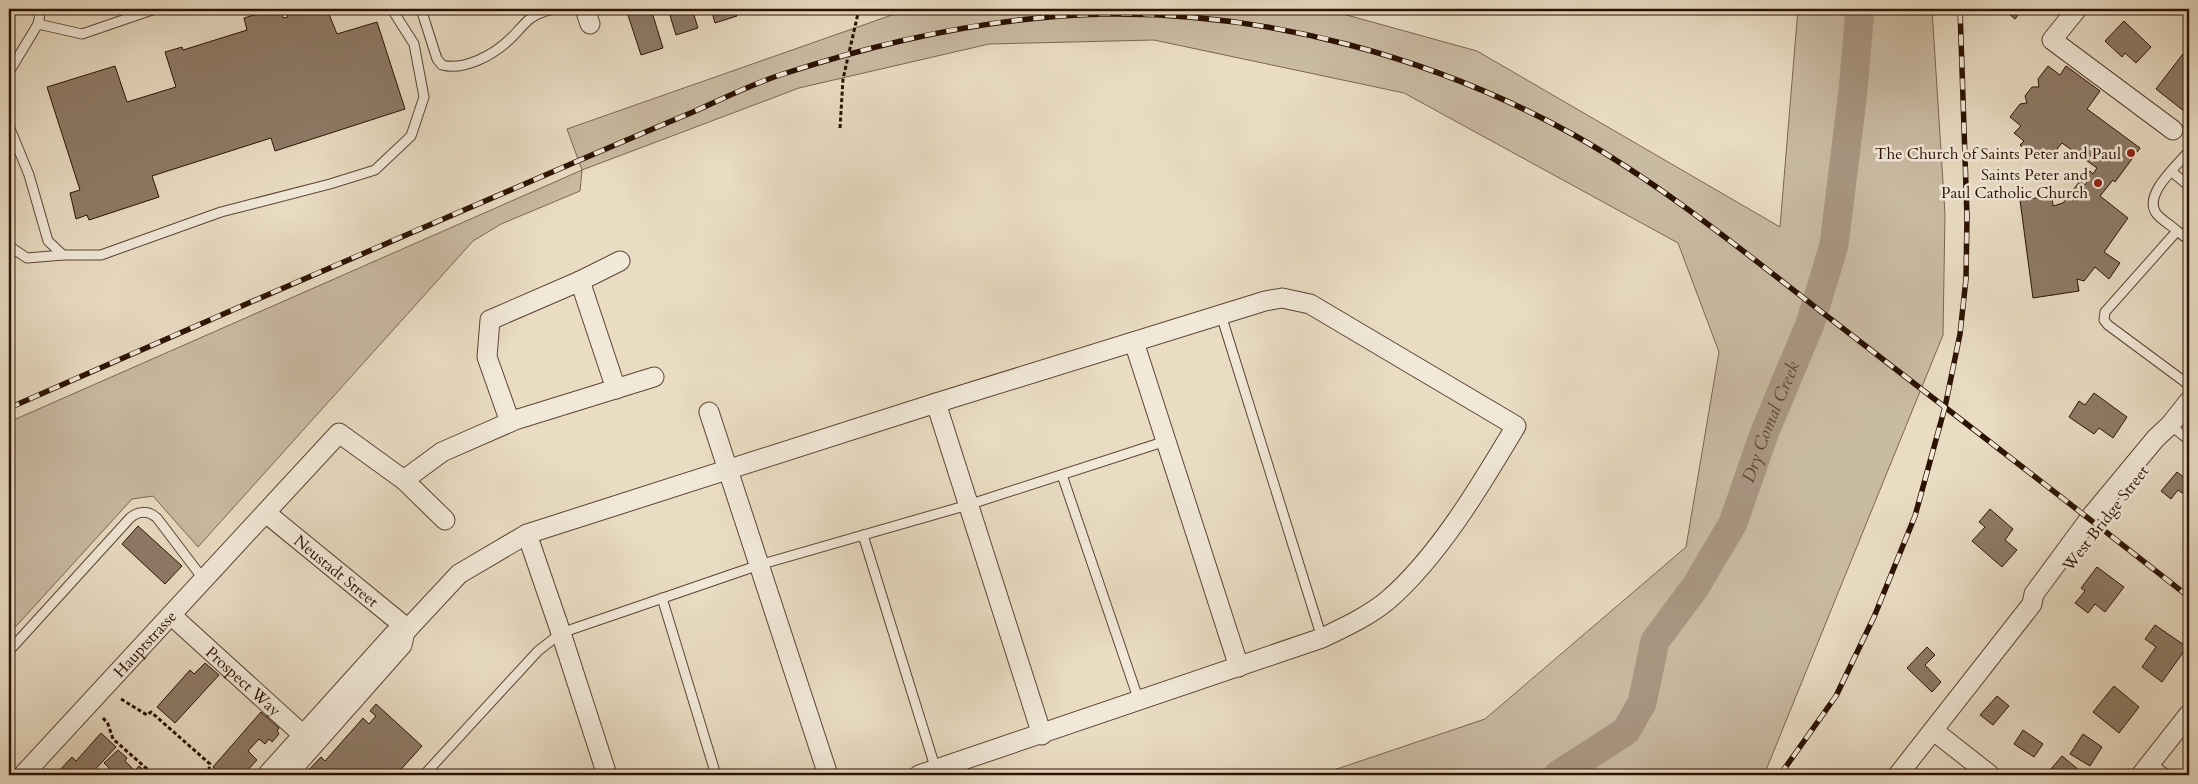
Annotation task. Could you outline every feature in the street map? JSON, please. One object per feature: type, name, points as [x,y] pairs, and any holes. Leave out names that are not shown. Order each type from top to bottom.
[{"type":"street","points":[[2077,9],[2052,40],[2173,130]]},
{"type":"street","points":[[510,422],[487,357],[490,320],[580,281],[620,261]]},
{"type":"street","points":[[580,281],[616,389]]},
{"type":"street","points":[[267,775],[309,740],[402,645],[407,631],[459,574],[527,534],[936,403],[1265,301],[1282,298],[1310,304],[1516,426],[1464,506],[1419,569],[1387,600],[1352,624],[1322,638],[1239,667],[928,772]]},
{"type":"street","points":[[1134,342],[1239,667]]},
{"type":"street","points":[[445,520],[404,480],[442,452],[510,422],[654,377]]},
{"type":"street","name":"West Bridge Street","points":[[1898,775],[2032,604],[2042,599],[2098,525],[2164,444],[2170,425],[2189,401]]},
{"type":"street","points":[[936,403],[1042,735]]},
{"type":"street","points":[[709,412],[828,775]]},
{"type":"street","name":"Hauptstrasse","points":[[25,774],[339,433],[404,480]]},
{"type":"street","name":"Neustadt Street","points":[[266,513],[407,631]]},
{"type":"street","points":[[527,534],[607,775]]},
{"type":"street","name":"Prospect Way","points":[[171,615],[309,740]]},
{"type":"street","points":[[2146,769],[2189,714]]},
{"type":"street","points":[[1934,731],[1990,775]]},
{"type":"street","points":[[287,775],[309,740]]},
{"type":"lane","points":[[9,72],[38,24],[40,9]]},
{"type":"lane","points":[[38,24],[82,34],[154,9]]},
{"type":"lane","points":[[9,246],[28,258],[63,254],[101,255],[221,212],[330,184],[375,170],[411,136],[424,96],[414,44],[390,9]]},
{"type":"lane","points":[[421,9],[437,59],[442,65],[450,67],[475,60],[498,48],[531,18],[553,9]]},
{"type":"lane","points":[[9,126],[29,175],[48,241],[63,254]]},
{"type":"lane","points":[[2189,151],[2153,196],[2153,206],[2157,214],[2189,240]]},
{"type":"lane","points":[[2172,172],[2189,186]]},
{"type":"lane","points":[[2178,231],[2105,312],[2104,320],[2108,325],[2189,385]]},
{"type":"lane","points":[[1221,315],[1322,638]]},
{"type":"lane","points":[[2170,425],[2189,440]]},
{"type":"lane","points":[[424,775],[538,651],[561,633],[759,566],[968,505],[1166,441]]},
{"type":"lane","points":[[1062,475],[1139,701]]},
{"type":"lane","points":[[9,651],[130,518],[138,513],[147,512],[157,518],[204,580]]},
{"type":"lane","points":[[863,535],[928,772]]},
{"type":"lane","points":[[662,598],[716,775]]},
{"type":"lane","points":[[2146,769],[2167,775]]},
{"type":"path","points":[[840,128],[843,79],[859,9]]},
{"type":"path","points":[[120,699],[147,715],[151,712],[210,764],[209,769],[216,775]]},
{"type":"path","points":[[103,718],[108,724],[113,739],[154,775]]},
{"type":"shaded area","points":[[909,9],[1325,9],[1477,51],[1780,227],[1798,9],[1932,9],[1945,214],[1943,335],[1764,775],[1319,775],[1485,719],[1686,547],[1719,352],[1678,243],[1404,93],[1154,40],[989,44],[799,88],[582,170],[567,129]]},
{"type":"shaded area","points":[[582,170],[580,191],[501,224],[473,241],[198,547],[153,496],[132,499],[9,634],[9,422]]},
{"type":"building","points":[[280,9],[283,18],[288,17],[285,9],[327,9],[337,34],[377,22],[405,109],[275,151],[271,138],[152,176],[159,197],[89,220],[87,215],[76,219],[70,193],[80,190],[47,87],[115,66],[127,102],[176,87],[165,52],[182,47],[183,50],[247,30],[244,18]]},
{"type":"building","points":[[626,9],[651,9],[663,48],[641,55]]},
{"type":"building","points":[[668,9],[692,9],[698,28],[676,35]]},
{"type":"building","points":[[711,9],[735,9],[737,16],[715,23]]},
{"type":"building","points":[[2003,9],[2023,9],[2015,19]]},
{"type":"building","points":[[2124,21],[2151,47],[2136,63],[2125,53],[2122,57],[2105,41]]},
{"type":"building","points":[[2189,46],[2189,115],[2156,89]]},
{"type":"building","name":"Saints Peter and Paul Catholic Church","points":[[2048,66],[2060,75],[2066,66],[2100,91],[2087,109],[2140,148],[2115,182],[2113,180],[2100,196],[2128,218],[2104,252],[2120,263],[2109,279],[2095,267],[2084,281],[2077,279],[2079,291],[2033,298],[2020,200],[2052,196],[2053,206],[2063,203],[2080,181],[2085,185],[2088,180],[2085,178],[2090,171],[2093,174],[2097,168],[2062,143],[2048,160],[2040,154],[2035,158],[2020,145],[2024,141],[2014,133],[2021,126],[2010,117],[2020,104],[2027,103],[2025,96],[2032,87],[2039,87],[2038,79]]},
{"type":"building","points":[[2094,393],[2127,417],[2113,438],[2099,428],[2094,434],[2069,417],[2079,401],[2085,405]]},
{"type":"building","points":[[2177,472],[2189,481],[2188,497],[2178,490],[2171,499],[2161,491]]},
{"type":"building","points":[[1990,509],[2013,529],[2005,540],[2017,550],[2002,567],[1972,541],[1985,527],[1979,522]]},
{"type":"building","points":[[138,526],[182,566],[165,584],[122,544]]},
{"type":"building","points":[[2097,567],[2124,587],[2105,612],[2095,604],[2088,613],[2075,603],[2085,591],[2081,588]]},
{"type":"building","points":[[2155,625],[2187,647],[2162,682],[2142,667],[2156,647],[2145,639]]},
{"type":"building","points":[[1927,647],[1935,655],[1925,665],[1941,682],[1932,692],[1907,668]]},
{"type":"building","points":[[205,663],[219,675],[175,723],[157,707],[190,670],[194,674]]},
{"type":"building","points":[[2114,686],[2139,707],[2119,733],[2093,712]]},
{"type":"building","points":[[1997,696],[2009,706],[1993,725],[1980,715]]},
{"type":"building","points":[[376,704],[422,746],[396,775],[304,775],[321,757],[325,761],[363,718],[369,724],[376,716],[370,711]]},
{"type":"building","points":[[261,712],[279,728],[277,731],[279,734],[272,742],[269,739],[265,744],[259,739],[248,751],[257,760],[243,775],[223,775],[213,767]]},
{"type":"building","points":[[2023,730],[2043,744],[2034,757],[2014,744]]},
{"type":"building","points":[[101,733],[116,747],[90,775],[55,775],[72,757],[76,761]]},
{"type":"building","points":[[2083,734],[2102,747],[2090,766],[2070,754]]},
{"type":"building","points":[[118,750],[127,758],[125,761],[133,769],[128,775],[103,775],[109,768],[104,763]]},
{"type":"building","points":[[2062,756],[2085,775],[2046,775]]},
{"type":"building","points":[[139,766],[149,775],[131,775]]},
{"type":"waterway","name":"Dry Comal Creek","points":[[1558,775],[1626,731],[1642,703],[1655,641],[1696,586],[1733,523],[1764,434],[1810,324],[1834,245],[1853,91],[1860,9]]},
{"type":"railway","points":[[1780,775],[1836,696],[1874,617],[1915,516],[1945,407],[1960,334],[1966,279],[1967,217],[1960,9]]},
{"type":"railway","points":[[9,408],[387,243],[783,74],[902,41],[983,25],[1065,16],[1106,14],[1167,15],[1228,21],[1348,44],[1407,62],[1464,83],[1520,107],[1574,135],[1641,177],[1738,247],[2189,597]]},
{"type":"place","name":"The Church of Saints Peter and Paul","points":[[2131,153]]},
{"type":"place","name":"Saints Peter and Paul Catholic Church","points":[[2098,183]]}]
